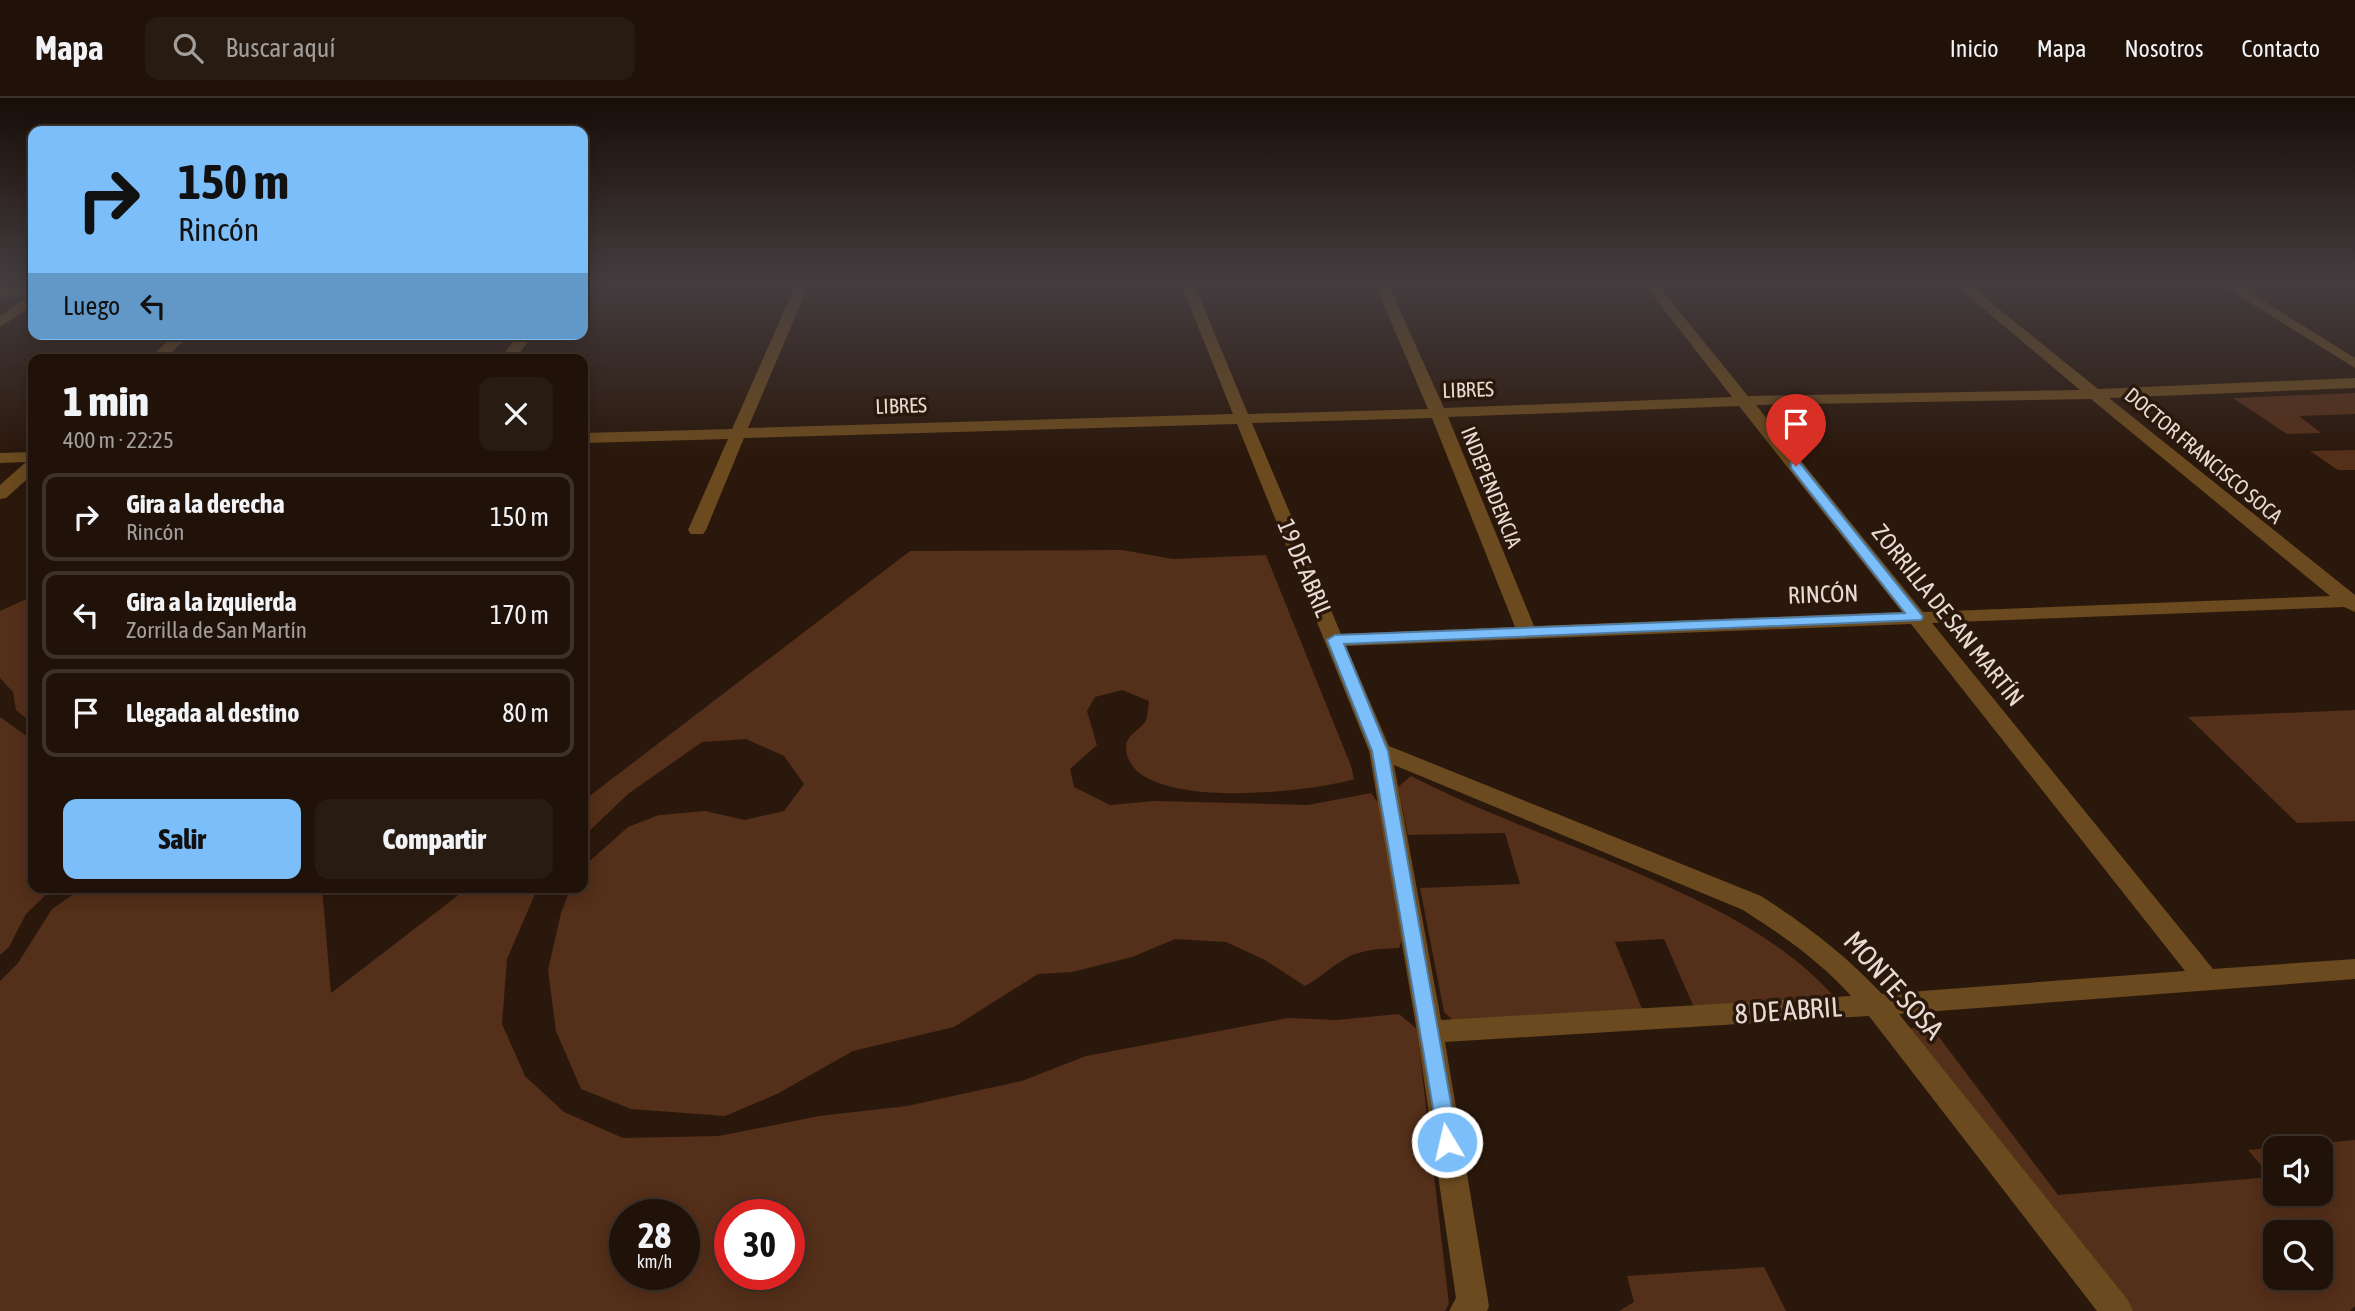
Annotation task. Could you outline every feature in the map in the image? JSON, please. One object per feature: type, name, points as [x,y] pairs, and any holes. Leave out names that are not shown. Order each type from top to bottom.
[{"type":"street","points":[[162,354],[177,341]]},
{"type":"street","points":[[696,530],[778,341]]},
{"type":"street","name":"19 DE ABRIL","points":[[1210,341],[1380,751],[1430,1032],[1473,1306],[1465,1311]]},
{"type":"street","name":"INDEPENDENCIA","points":[[1406,341],[1526,631]]},
{"type":"street","name":"ZORRILLA DE SAN MARTÍN","points":[[1696,341],[2206,979]]},
{"type":"street","name":"DOCTOR FRANCISCO SOCA","points":[[2031,341],[2353,603]]},
{"type":"street","points":[[2318,341],[2355,364]]},
{"type":"street","name":"LIBRES","points":[[588,438],[1438,413],[1745,401],[2098,394],[2355,383]]},
{"type":"street","points":[[0,458],[28,457]]},
{"type":"street","points":[[0,494],[28,469]]},
{"type":"street","name":"RINCÓN","points":[[1335,640],[2353,603]]},
{"type":"street","name":"MONTE SOSA","points":[[1380,751],[1752,903],[1801,935],[1842,967],[1876,1005],[2117,1311]]},
{"type":"street","name":"8 DE ABRIL","points":[[1430,1032],[1876,1005],[2355,969]]},
{"type":"shaded area","points":[[2355,393],[2355,414],[2299,416],[2321,433],[2287,434],[2233,398]]},
{"type":"shaded area","points":[[2355,450],[2355,470],[2338,470],[2310,451]]},
{"type":"shaded area","points":[[1122,550],[1173,559],[1266,555],[1354,779],[1302,789],[1226,793],[1189,790],[1157,783],[1135,769],[1126,748],[1130,737],[1145,722],[1149,701],[1122,690],[1095,697],[1087,711],[1097,745],[1070,769],[1074,787],[1110,805],[1154,801],[1308,805],[1371,793],[1386,814],[1404,933],[1399,948],[1370,950],[1349,956],[1305,986],[1265,960],[1226,942],[1175,939],[1132,957],[1072,972],[1038,974],[954,1027],[853,1051],[777,1094],[725,1116],[631,1109],[581,1089],[556,1031],[548,970],[561,913],[569,893],[588,893],[588,863],[628,827],[659,815],[705,811],[745,820],[784,811],[804,784],[784,756],[746,739],[702,742],[628,794],[588,832],[588,797],[910,551]]},
{"type":"shaded area","points":[[28,598],[28,720],[16,710],[13,692],[0,678],[0,611]]},
{"type":"shaded area","points":[[2355,710],[2355,821],[2297,823],[2188,717]]},
{"type":"shaded area","points":[[0,717],[28,737],[28,893],[48,893],[26,914],[9,947],[0,955]]},
{"type":"shaded area","points":[[1411,776],[1494,814],[1635,872],[1720,912],[1798,962],[1842,1006],[1699,1019],[1664,939],[1615,942],[1647,1021],[1463,1030],[1444,1012],[1420,888],[1520,884],[1505,833],[1408,835],[1398,787]]},
{"type":"shaded area","points":[[75,893],[323,893],[331,993],[461,893],[535,893],[507,959],[502,1024],[525,1076],[564,1112],[623,1138],[719,1136],[819,1116],[907,1106],[1022,1081],[1086,1056],[1288,1018],[1336,1020],[1399,1014],[1417,1029],[1449,1304],[1445,1311],[0,1311],[0,981],[18,963],[52,909]]},
{"type":"shaded area","points":[[1930,1025],[2058,1195],[2263,1178],[2263,1206],[2333,1206],[2333,1142],[2355,1140],[2355,1306],[2350,1311],[2120,1311],[1907,1029]]},
{"type":"shaded area","points":[[2263,1149],[2263,1168],[2248,1150]]},
{"type":"shaded area","points":[[1764,1267],[1786,1311],[1619,1311],[1634,1302],[1627,1276]]},
{"type":"route","points":[[1447,1142],[1380,751],[1335,640],[1915,617],[1796,466]]}]
